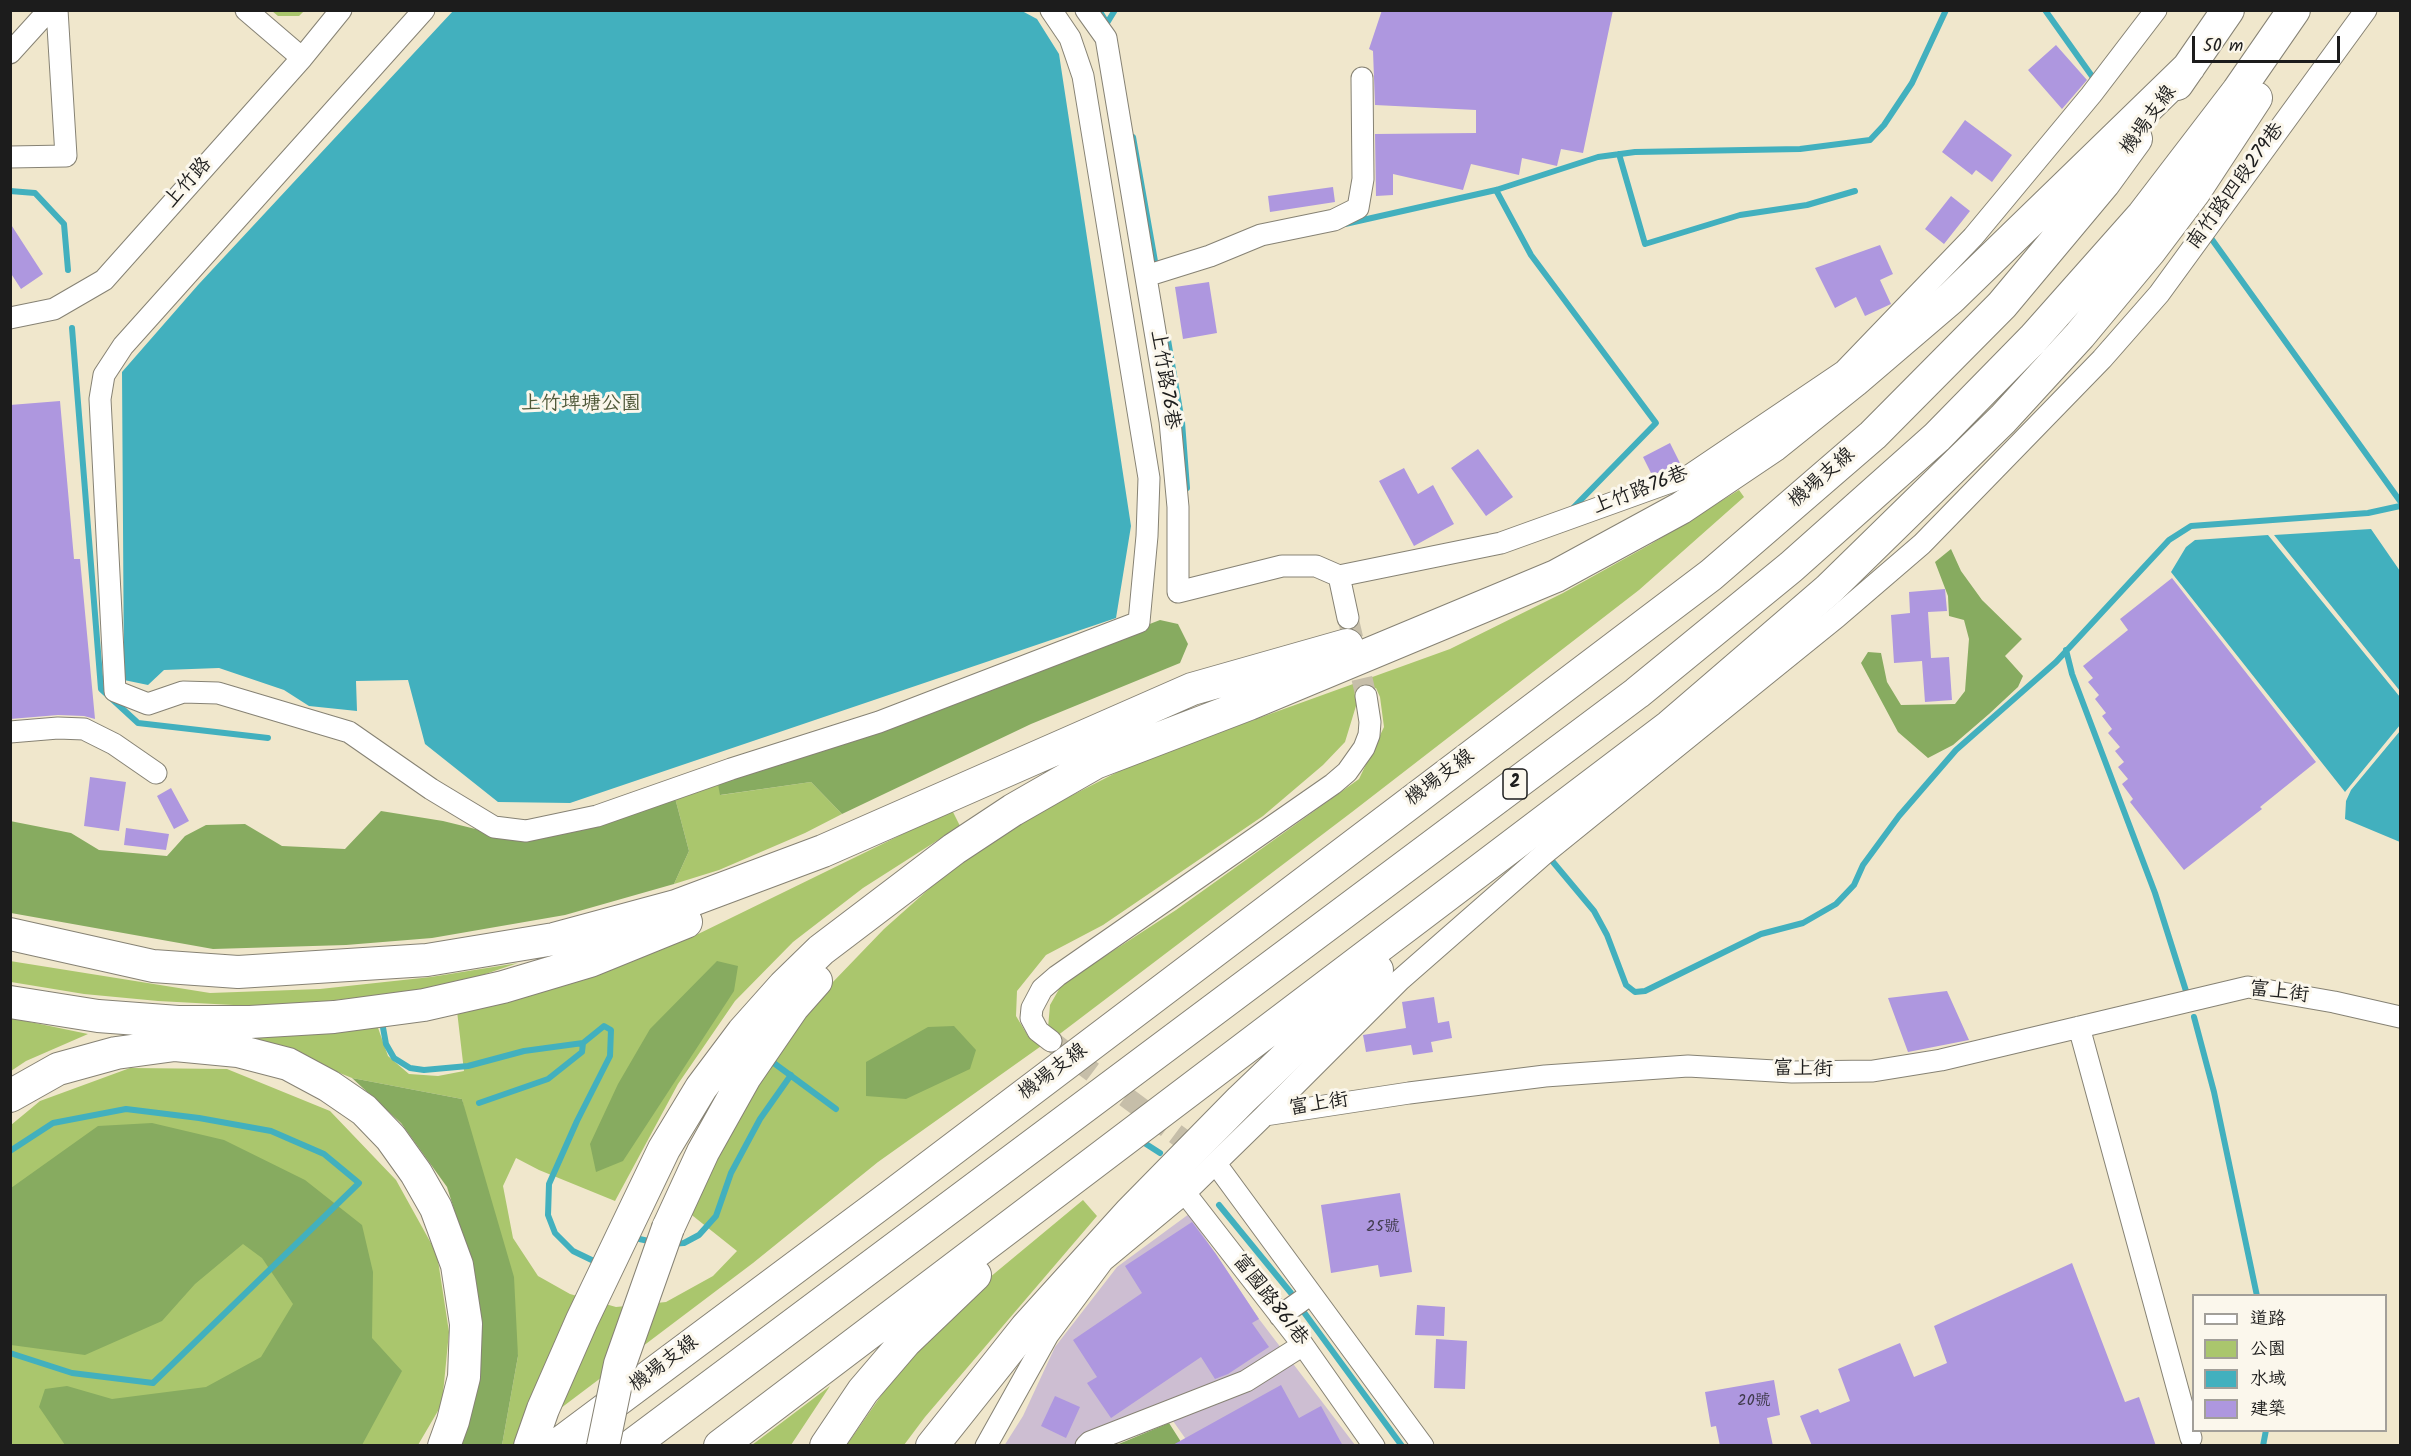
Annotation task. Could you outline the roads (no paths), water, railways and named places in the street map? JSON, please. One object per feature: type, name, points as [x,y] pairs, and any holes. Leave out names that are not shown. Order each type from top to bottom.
[{"type":"highway","name":"機場支線","points":[[556,1446],[891,1196],[1712,575],[1873,435],[2002,306],[2104,183],[2228,10]]},
{"type":"highway","name":"2","points":[[631,1446],[1637,693],[1791,567],[1937,437],[2033,339],[2143,215],[2238,91],[2294,10]]},
{"type":"highway","points":[[720,1446],[1671,726],[1828,590],[2003,418],[2080,335],[2150,252],[2195,191],[2248,111],[2305,10]]},
{"type":"highway","points":[[530,1446],[573,1339],[664,1149],[695,1098],[742,1032],[820,950],[901,887],[1013,810],[1095,763],[1249,704],[1480,606],[1557,576],[1681,508],[1773,446],[1854,381],[1951,298],[2189,67]]},
{"type":"highway","points":[[10,934],[153,966],[238,972],[427,960],[554,939],[676,906],[823,851],[1192,689],[1480,606]]},
{"type":"highway","points":[[932,1446],[1026,1328],[1130,1213],[1241,1100],[1510,848]]},
{"type":"highway","points":[[10,1002],[98,1016],[178,1022],[238,1022],[334,1017],[424,1005],[503,987],[590,961],[722,907],[823,851]]},
{"type":"highway","points":[[603,1446],[620,1364],[668,1228],[703,1152],[745,1077],[787,1016],[901,887]]},
{"type":"highway","points":[[10,1096],[58,1069],[116,1053],[175,1045],[238,1051],[288,1064],[329,1086],[364,1110],[391,1138],[416,1173],[436,1209],[457,1265],[466,1324],[464,1377],[444,1446]]},
{"type":"highway","points":[[826,1446],[863,1391],[905,1341],[1120,1142]]},
{"type":"street","points":[[10,53],[49,10]]},
{"type":"street","points":[[10,157],[66,156],[57,10]]},
{"type":"street","points":[[246,10],[302,58]]},
{"type":"street","name":"上竹路","points":[[10,318],[54,309],[104,280],[302,58],[341,10]]},
{"type":"street","points":[[424,10],[123,346],[104,375],[100,399],[115,691],[148,704],[183,692],[218,693],[349,732],[430,789],[494,827],[526,831],[597,816],[731,769],[879,722],[1139,622],[1147,537],[1149,478],[1083,76],[1070,38],[1052,10]]},
{"type":"street","name":"上竹路76巷","points":[[1086,10],[1106,38],[1170,421],[1178,507],[1178,592],[1282,566],[1316,566],[1339,576],[1501,543],[1690,476],[1844,371],[1973,237],[2105,78],[2156,10]]},
{"type":"street","name":"南竹路四段279巷","points":[[1265,1115],[1400,980],[1544,854],[1819,632],[1922,544],[2102,359],[2159,294],[2366,10]]},
{"type":"street","points":[[1146,276],[1210,256],[1261,235],[1334,220],[1358,207],[1363,179],[1362,78]]},
{"type":"street","points":[[1339,576],[1348,618]]},
{"type":"street","points":[[1051,1041],[1038,1031],[1031,1018],[1032,1008],[1042,989],[1057,976],[1347,772],[1364,748],[1369,735],[1370,722],[1365,696]]},
{"type":"street","points":[[10,732],[58,728],[84,729],[114,744],[156,773]]},
{"type":"street","name":"富上街","points":[[1216,1164],[1265,1115],[1409,1093],[1545,1076],[1676,1066],[1792,1072],[1873,1071],[1941,1060],[2248,987],[2334,1002],[2400,1017]]},
{"type":"street","points":[[2079,1027],[2191,1438]]},
{"type":"street","points":[[986,1446],[1048,1335],[1103,1261],[1185,1193],[1216,1164],[1423,1446]]},
{"type":"street","name":"富國路861巷","points":[[1185,1193],[1303,1345],[1374,1446]]},
{"type":"street","points":[[1280,1316],[1311,1294]]},
{"type":"street","points":[[1086,1446],[1090,1442],[1246,1382],[1303,1345]]},
{"type":"water","name":"上竹埤塘公園","points":[[453,11],[1022,11],[1037,19],[1059,54],[1131,526],[1116,618],[570,803],[498,802],[425,744],[408,680],[356,681],[357,711],[309,706],[284,690],[219,668],[164,670],[148,685],[124,680],[122,372],[198,285]]},
{"type":"water","points":[[2371,529],[2400,571],[2400,691],[2274,535]]},
{"type":"water","points":[[2268,535],[2400,697],[2400,725],[2345,792],[2171,572],[2186,547],[2195,540]]},
{"type":"water","points":[[2400,731],[2400,842],[2345,819],[2346,801],[2351,790]]},
{"type":"waterway","points":[[1099,10],[1107,23],[1115,10]]},
{"type":"waterway","points":[[1345,224],[1496,190],[1598,157],[1635,152],[1800,149],[1870,140],[1884,125],[1912,83],[1946,10]]},
{"type":"waterway","points":[[2045,10],[2094,79]]},
{"type":"waterway","points":[[1133,137],[1156,267]]},
{"type":"waterway","points":[[1619,154],[1645,244],[1740,215],[1807,205],[1855,191]]},
{"type":"waterway","points":[[1496,190],[1531,255],[1656,423],[1572,509]]},
{"type":"waterway","points":[[10,191],[35,193],[64,224],[68,270]]},
{"type":"waterway","points":[[2208,234],[2400,501]]},
{"type":"waterway","points":[[72,328],[101,689],[138,723],[268,738]]},
{"type":"waterway","points":[[1168,340],[1182,422],[1187,488]]},
{"type":"waterway","points":[[1553,862],[1594,911],[1607,935],[1626,985],[1635,992],[1645,991],[1761,934],[1803,923],[1836,904],[1854,885],[1863,865],[1899,816],[1956,750],[2056,662],[2169,540],[2191,526],[2368,513],[2400,506]]},
{"type":"waterway","points":[[2066,650],[2072,674],[2155,893],[2186,991]]},
{"type":"waterway","points":[[2194,1017],[2214,1092],[2257,1294]]},
{"type":"waterway","points":[[382,1022],[386,1044],[394,1058],[410,1068],[424,1070],[468,1066],[524,1051],[583,1043],[582,1052],[548,1079],[479,1103]]},
{"type":"waterway","points":[[583,1043],[604,1026],[611,1030],[610,1056],[577,1121],[549,1184],[548,1215],[555,1233],[573,1251],[600,1264]]},
{"type":"waterway","points":[[767,1058],[836,1109]]},
{"type":"waterway","points":[[671,1244],[684,1243],[699,1235],[716,1216],[731,1173],[760,1119],[791,1075]]},
{"type":"waterway","points":[[10,1151],[53,1123],[126,1109],[199,1118],[271,1131],[324,1154],[359,1183],[153,1383],[72,1373],[10,1353]]},
{"type":"waterway","points":[[1146,1144],[1160,1153]]},
{"type":"waterway","points":[[1219,1205],[1291,1293]]},
{"type":"waterway","points":[[633,1242],[635,1238],[653,1242]]},
{"type":"waterway","points":[[1303,1311],[1402,1446]]},
{"type":"waterway","points":[[2263,1446],[2266,1432]]},
{"type":"tunnel","points":[[1348,618],[1366,696]]},
{"type":"tunnel","points":[[1051,1041],[1204,1155]]}]
